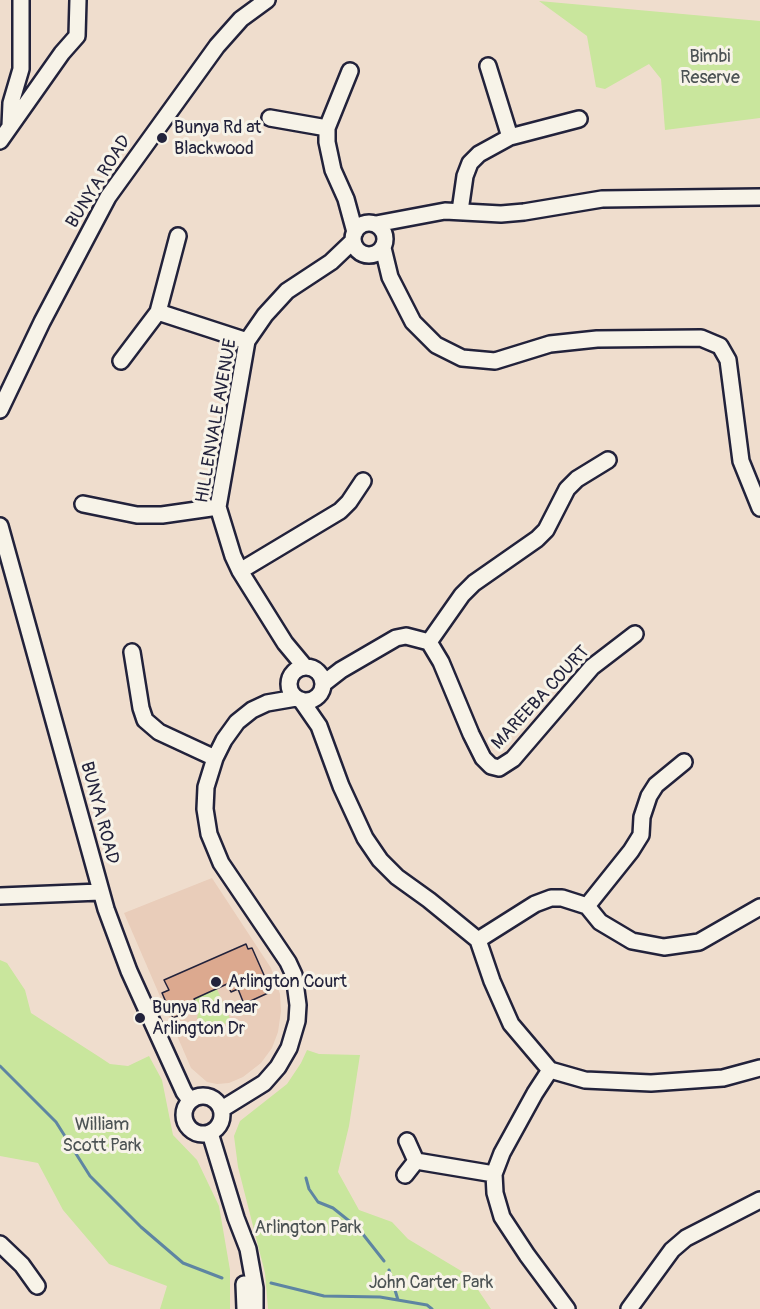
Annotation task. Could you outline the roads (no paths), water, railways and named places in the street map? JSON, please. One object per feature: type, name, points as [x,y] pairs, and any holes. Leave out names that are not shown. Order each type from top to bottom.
[{"type":"street","points":[[10,126],[11,103],[21,69],[21,0]]},
{"type":"street","points":[[0,141],[76,36],[78,0]]},
{"type":"street","name":"BUNYA ROAD","points":[[0,410],[42,322],[108,197],[217,46],[241,19],[267,0]]},
{"type":"street","points":[[488,66],[510,137]]},
{"type":"street","points":[[350,71],[327,128],[328,154],[338,184],[390,277],[407,313],[421,332],[436,345],[462,358],[495,361],[550,344],[597,339],[701,338],[720,346],[728,360],[741,461],[760,508]]},
{"type":"street","points":[[270,118],[327,128]]},
{"type":"street","points":[[460,211],[465,176],[470,163],[488,147],[510,137],[579,118]]},
{"type":"street","name":"HILLENVALE AVENUE","points":[[298,699],[292,694],[307,679],[240,571],[219,507],[247,341],[265,315],[287,291],[368,239],[412,217],[446,211],[501,214],[524,212],[602,199],[760,197]]},
{"type":"street","points":[[121,361],[158,312],[178,236]]},
{"type":"street","points":[[158,312],[247,341]]},
{"type":"street","points":[[222,1109],[264,1083],[278,1067],[289,1048],[298,1005],[294,975],[288,962],[221,863],[209,834],[205,809],[206,786],[215,758],[224,740],[237,722],[252,710],[307,679],[341,670],[396,638],[406,636],[429,642],[462,595],[474,583],[537,539],[546,530],[567,489],[577,479],[609,460]]},
{"type":"street","points":[[240,571],[340,511],[363,481]]},
{"type":"street","points":[[83,504],[137,514],[162,515],[219,507]]},
{"type":"street","name":"BUNYA ROAD","points":[[0,526],[100,892],[129,971],[184,1092],[190,1100]]},
{"type":"street","name":"MAREEBA COURT","points":[[429,642],[441,662],[483,758],[491,766],[499,768],[513,759],[592,667],[635,634]]},
{"type":"street","points":[[132,652],[141,708],[146,720],[159,732],[215,758]]},
{"type":"street","points":[[267,703],[298,699],[310,701],[307,679]]},
{"type":"street","points":[[307,679],[319,726],[341,786],[364,838],[380,860],[398,877],[478,940],[492,981],[511,1024],[550,1070],[585,1080],[651,1083],[723,1078],[760,1068]]},
{"type":"street","points":[[298,699],[319,726]]},
{"type":"street","points":[[587,906],[632,851],[641,835],[642,817],[648,796],[656,785],[684,762]]},
{"type":"street","points":[[0,896],[100,892]]},
{"type":"street","points":[[478,940],[535,904],[551,898],[562,898],[587,906],[600,922],[624,937],[648,945],[664,947],[699,942],[760,907]]},
{"type":"street","points":[[550,1070],[502,1153],[494,1174],[495,1193],[502,1217],[527,1256],[567,1309]]},
{"type":"street","points":[[202,1095],[219,1103],[222,1109],[222,1121],[219,1126],[210,1133],[198,1134],[192,1131],[185,1122],[184,1110],[190,1100],[202,1095]]},
{"type":"street","points":[[210,1133],[236,1218],[248,1248],[255,1288],[255,1309]]},
{"type":"street","points":[[407,1141],[416,1161]]},
{"type":"street","points":[[416,1161],[494,1174]]},
{"type":"street","points":[[405,1175],[416,1161]]},
{"type":"street","points":[[629,1309],[672,1250],[686,1238],[760,1200]]},
{"type":"street","points":[[236,1218],[243,1270],[244,1309]]},
{"type":"street","points":[[0,1244],[22,1265],[37,1286]]},
{"type":"waterway","points":[[0,1066],[56,1122],[90,1176],[141,1227],[183,1263],[222,1278]]},
{"type":"waterway","points":[[306,1178],[309,1189],[318,1202],[333,1208],[358,1228],[384,1261]]},
{"type":"waterway","points":[[389,1270],[398,1300]]},
{"type":"waterway","points":[[271,1283],[324,1296],[380,1297],[427,1305],[432,1309]]},
{"type":"place","name":"Bunya Rd at Blackwood","points":[[162,138]]},
{"type":"place","name":"Arlington Court","points":[[216,982]]},
{"type":"place","name":"Bunya Rd near Arlington Dr","points":[[140,1018]]},
{"type":"park label","name":"Bimbi Reserve","points":[[710,67]]},
{"type":"park label","name":"William Scott Park","points":[[102,1135]]},
{"type":"park label","name":"Arlington Park","points":[[308,1228]]},
{"type":"park label","name":"John Carter Park","points":[[431,1283]]}]
